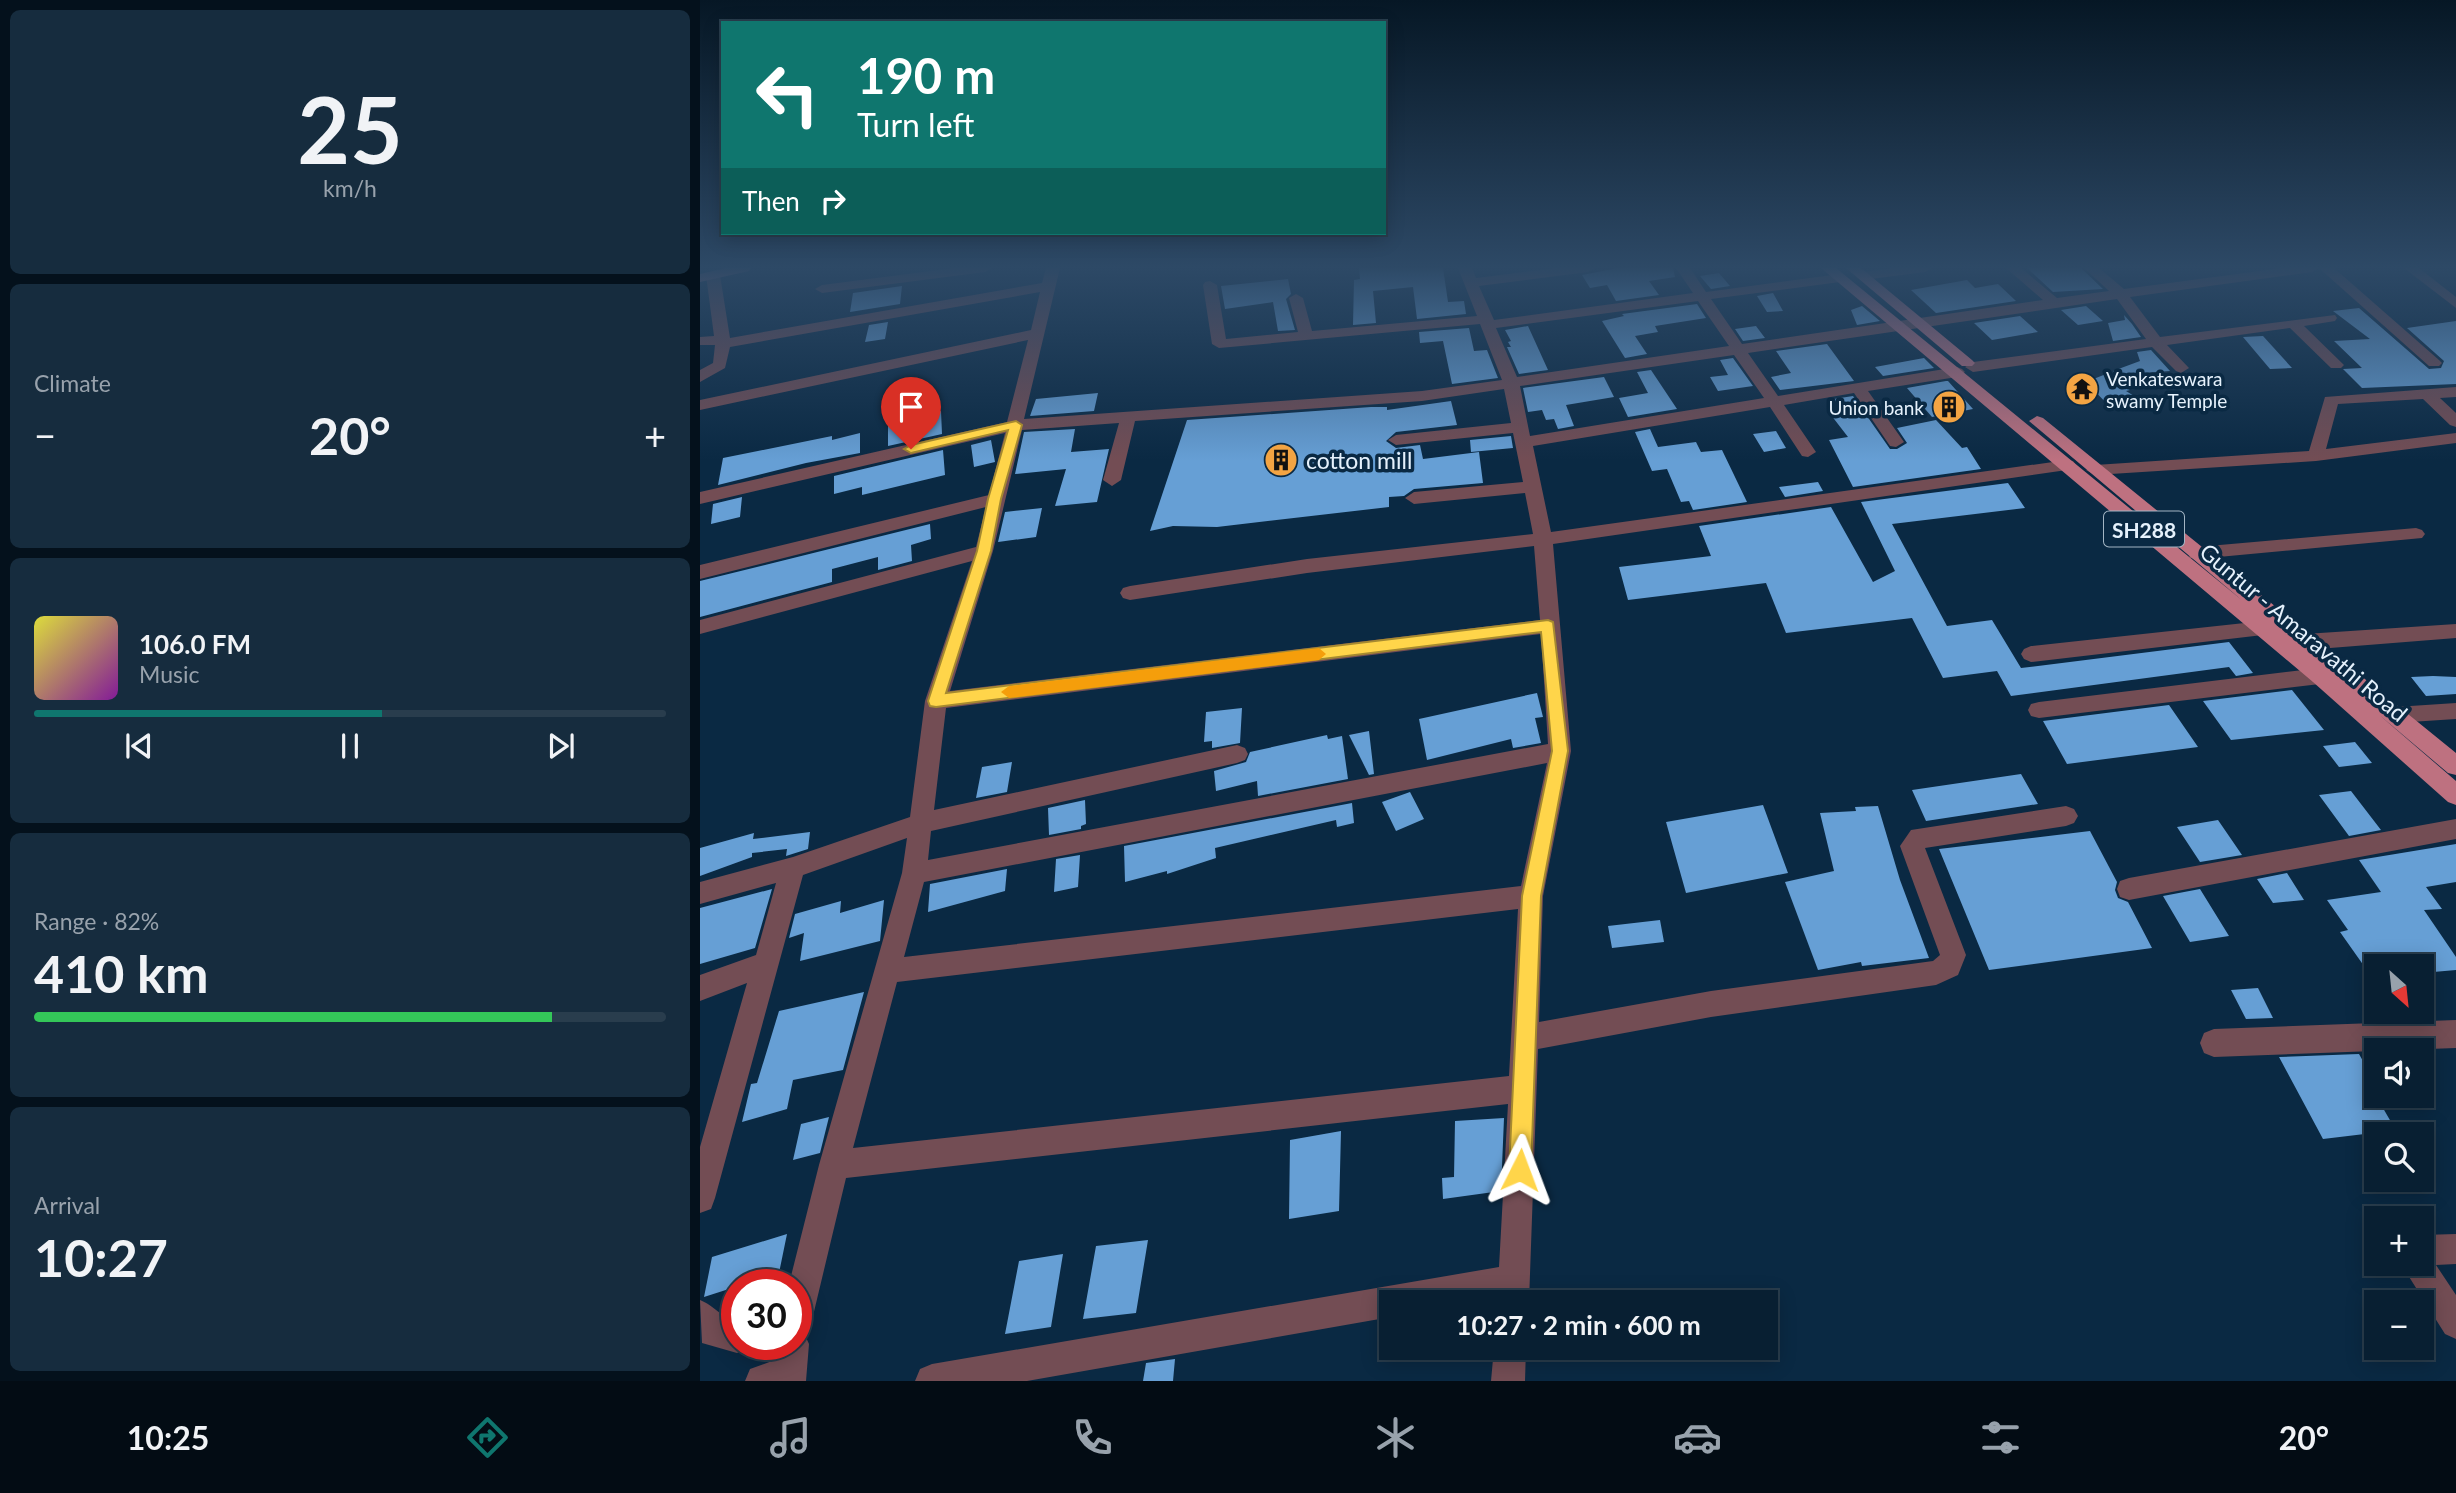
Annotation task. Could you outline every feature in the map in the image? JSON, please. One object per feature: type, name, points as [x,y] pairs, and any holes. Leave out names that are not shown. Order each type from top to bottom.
[{"type":"main road","name":"Guntur - Amaravathi Road","points":[[1908,332],[1965,370],[2095,470],[2456,766]]},
{"type":"main road","name":"Guntur - Amaravathi Road","points":[[1928,332],[2067,465],[2320,676],[2456,794]]},
{"type":"street","points":[[700,377],[720,365],[722,342],[720,332]]},
{"type":"street","points":[[700,341],[722,342],[770,332]]},
{"type":"street","points":[[1217,332],[1219,344],[1352,332]]},
{"type":"street","points":[[1492,332],[1511,383],[1543,539],[1560,751],[1531,896],[1514,1290]]},
{"type":"street","points":[[1728,332],[1808,452]]},
{"type":"street","points":[[700,498],[1016,425],[1422,396],[1855,332]]},
{"type":"street","points":[[2149,332],[2181,368]]},
{"type":"street","points":[[1395,440],[1523,435],[1774,404],[1965,370],[2225,332]]},
{"type":"street","points":[[2303,332],[2336,365]]},
{"type":"street","points":[[2399,332],[2434,363]]},
{"type":"street","points":[[700,405],[1038,333],[984,551],[936,701],[914,873],[834,1165],[809,1269]]},
{"type":"street","points":[[1858,388],[1896,442]]},
{"type":"street","points":[[2316,456],[2331,400],[2456,392]]},
{"type":"street","points":[[2427,394],[2456,422]]},
{"type":"street","points":[[1112,481],[1129,415]]},
{"type":"street","points":[[2095,470],[2316,456],[2456,438]]},
{"type":"street","points":[[1130,593],[1307,566],[1543,539],[2067,465]]},
{"type":"street","points":[[1414,498],[1533,486]]},
{"type":"street","points":[[700,572],[995,499]]},
{"type":"street","points":[[2197,553],[2416,534]]},
{"type":"street","points":[[700,627],[984,551]]},
{"type":"street","points":[[936,701],[1548,626]]},
{"type":"street","points":[[2031,654],[2263,628]]},
{"type":"street","points":[[2305,642],[2456,631]]},
{"type":"street","points":[[2039,710],[2320,676]]},
{"type":"street","points":[[2395,715],[2456,711]]},
{"type":"street","points":[[914,873],[1560,751]]},
{"type":"street","points":[[700,893],[793,869],[920,823],[1237,754]]},
{"type":"street","points":[[1526,1038],[1711,1004],[1936,974],[1949,966],[1954,955],[1912,846],[1919,837],[2066,816]]},
{"type":"street","points":[[2129,889],[2456,829]]},
{"type":"street","points":[[700,1198],[793,869]]},
{"type":"street","points":[[888,971],[1531,896]]},
{"type":"street","points":[[700,988],[766,964]]},
{"type":"street","points":[[2214,1043],[2456,1034]]},
{"type":"street","points":[[834,1165],[1524,1088]]},
{"type":"street","points":[[2434,1250],[2456,1249]]},
{"type":"street","points":[[2425,1276],[2456,1323]]},
{"type":"street","points":[[932,1381],[1379,1312]]},
{"type":"street","points":[[700,1316],[713,1332],[721,1334]]},
{"type":"street","points":[[1508,1381],[1509,1360]]},
{"type":"building","points":[[867,332],[886,332],[885,339],[865,342]]},
{"type":"building","points":[[1419,332],[1470,332],[1474,351],[1487,350],[1498,378],[1452,384],[1443,341],[1420,343]]},
{"type":"building","points":[[1506,332],[1531,332],[1548,370],[1519,374],[1507,347],[1511,347],[1508,342],[1511,341]]},
{"type":"building","points":[[1609,332],[1655,332],[1635,336],[1647,354],[1625,358]]},
{"type":"building","points":[[1737,332],[1761,332],[1765,338],[1743,341]]},
{"type":"building","points":[[1984,332],[2035,332],[1992,340]]},
{"type":"building","points":[[2111,332],[2138,332],[2141,337],[2113,341]]},
{"type":"building","points":[[2361,332],[2387,332],[2429,369],[2441,368],[2444,361],[2412,332],[2456,332],[2456,384],[2362,388],[2343,369],[2362,368],[2334,341],[2370,339]]},
{"type":"building","points":[[2263,336],[2292,368],[2270,369],[2243,337]]},
{"type":"building","points":[[1827,344],[1854,381],[1780,390],[1771,377],[1791,373],[1776,351]]},
{"type":"building","points":[[2151,350],[2170,371],[2113,375],[2113,371],[2140,361],[2137,352]]},
{"type":"building","points":[[1733,358],[1753,386],[1718,391],[1710,377],[1728,375],[1720,360]]},
{"type":"building","points":[[1924,358],[1934,368],[1883,376],[1875,367]]},
{"type":"building","points":[[1651,370],[1677,409],[1628,417],[1619,398],[1648,393],[1637,372]]},
{"type":"building","points":[[2106,374],[2139,399],[2113,410],[2086,382]]},
{"type":"building","points":[[1604,377],[1614,397],[1566,405],[1574,426],[1558,429],[1554,419],[1546,420],[1542,410],[1528,412],[1523,388]]},
{"type":"building","points":[[1948,381],[1973,409],[1932,417],[1907,388]]},
{"type":"building","points":[[1098,393],[1094,411],[1030,416],[1036,399]]},
{"type":"building","points":[[1853,396],[1890,449],[1897,449],[1907,443],[1897,428],[1936,420],[1962,448],[1967,447],[1981,469],[1853,487],[1829,440],[1848,437],[1831,415],[1843,413],[1834,399]]},
{"type":"building","name":"cotton mill","points":[[1451,401],[1457,425],[1396,432],[1386,441],[1396,448],[1420,445],[1423,459],[1479,452],[1483,483],[1414,489],[1404,496],[1389,497],[1389,507],[1217,527],[1173,526],[1150,531],[1187,420],[1371,407],[1387,407],[1387,410]]},
{"type":"building","points":[[941,411],[942,434],[888,446],[888,425]]},
{"type":"building","points":[[1075,429],[1071,452],[1109,449],[1097,502],[1055,506],[1066,469],[1015,474],[1024,432]]},
{"type":"building","points":[[1650,429],[1658,447],[1696,442],[1701,452],[1722,450],[1747,502],[1693,510],[1689,501],[1681,502],[1667,469],[1652,471],[1635,432]]},
{"type":"building","points":[[1776,431],[1786,448],[1764,452],[1753,434]]},
{"type":"building","points":[[860,433],[860,453],[806,463],[718,485],[723,458]]},
{"type":"building","points":[[1511,436],[1513,448],[1471,452],[1470,440]]},
{"type":"building","points":[[991,440],[995,462],[974,467],[971,445]]},
{"type":"building","points":[[943,450],[945,475],[862,495],[862,487],[834,494],[834,476]]},
{"type":"building","points":[[1818,482],[1823,491],[1785,497],[1779,487]]},
{"type":"building","points":[[2008,483],[2025,508],[1892,524],[1947,626],[1992,620],[2021,668],[2229,642],[2253,673],[2236,676],[2229,667],[2011,696],[1997,671],[1943,678],[1912,618],[1786,633],[1766,583],[1628,600],[1619,567],[1711,556],[1699,526],[1831,507],[1873,582],[1895,571],[1861,502]]},
{"type":"building","points":[[742,497],[740,517],[711,524],[713,504]]},
{"type":"building","points":[[1042,508],[1036,537],[998,542],[1005,512]]},
{"type":"building","points":[[930,524],[931,539],[911,545],[912,561],[878,570],[878,557],[832,569],[832,582],[700,617],[700,581]]},
{"type":"building","points":[[2411,677],[2456,677],[2456,694],[2426,696]]},
{"type":"building","points":[[2292,690],[2324,730],[2231,740],[2203,701]]},
{"type":"building","points":[[1537,693],[1543,717],[1535,718],[1541,743],[1513,748],[1511,739],[1427,760],[1419,719]]},
{"type":"building","points":[[2169,705],[2198,747],[2067,764],[2043,721]]},
{"type":"building","points":[[1242,708],[1240,743],[1212,748],[1212,741],[1204,742],[1206,712]]},
{"type":"building","points":[[1369,731],[1374,774],[1369,775],[1349,735]]},
{"type":"building","points":[[1327,735],[1328,739],[1342,736],[1348,779],[1258,796],[1257,781],[1216,791],[1214,771],[1246,762],[1250,752]]},
{"type":"building","points":[[2355,742],[2372,763],[2339,767],[2323,746]]},
{"type":"building","points":[[1012,762],[1007,792],[976,798],[982,767]]},
{"type":"building","points":[[2021,774],[2038,804],[1926,821],[1912,790]]},
{"type":"building","points":[[2351,791],[2381,830],[2349,836],[2319,795]]},
{"type":"building","points":[[1410,792],[1424,819],[1396,831],[1382,802]]},
{"type":"building","points":[[1085,800],[1086,824],[1081,826],[1081,829],[1049,835],[1048,808]]},
{"type":"building","points":[[1352,803],[1354,823],[1337,827],[1336,820],[1215,848],[1216,858],[1167,874],[1167,871],[1125,882],[1124,846]]},
{"type":"building","points":[[1763,805],[1788,873],[1686,893],[1666,822]]},
{"type":"building","points":[[1878,806],[1900,880],[1929,958],[1862,966],[1861,962],[1818,970],[1785,882],[1834,871],[1820,813],[1856,811],[1855,807]]},
{"type":"building","points":[[2218,820],[2242,855],[2200,862],[2177,827]]},
{"type":"building","points":[[2090,831],[2117,882],[2115,890],[2118,898],[2128,902],[2152,948],[1989,970],[1939,849]]},
{"type":"building","points":[[810,832],[808,849],[786,856],[787,849],[752,853],[752,857],[700,876],[700,848],[754,833],[753,839]]},
{"type":"building","points":[[2456,844],[2456,882],[2426,887],[2442,909],[2424,910],[2456,957],[2456,970],[2434,972],[2434,954],[2364,954],[2364,966],[2340,932],[2348,930],[2327,900],[2381,892],[2359,860]]},
{"type":"building","points":[[1080,855],[1078,887],[1054,892],[1056,859]]},
{"type":"building","points":[[1007,869],[1005,891],[928,912],[930,884]]},
{"type":"building","points":[[2287,873],[2304,900],[2273,903],[2257,879]]},
{"type":"building","points":[[772,889],[755,948],[700,964],[700,908]]},
{"type":"building","points":[[2200,889],[2229,936],[2190,942],[2163,896]]},
{"type":"building","points":[[884,900],[880,941],[800,961],[804,933],[789,938],[795,914],[841,901],[840,913]]},
{"type":"building","points":[[1660,920],[1664,942],[1612,948],[1608,926]]},
{"type":"building","points":[[2258,988],[2273,1018],[2246,1019],[2231,990]]},
{"type":"building","points":[[864,992],[843,1070],[793,1080],[787,1109],[742,1122],[751,1084],[757,1083],[779,1011]]},
{"type":"building","points":[[2359,1054],[2364,1063],[2364,1108],[2383,1108],[2391,1122],[2364,1122],[2364,1134],[2323,1139],[2279,1057]]},
{"type":"building","points":[[829,1117],[820,1153],[793,1160],[801,1124]]},
{"type":"building","points":[[1504,1118],[1501,1191],[1443,1199],[1442,1178],[1454,1177],[1455,1121]]},
{"type":"building","points":[[1341,1131],[1339,1211],[1289,1219],[1290,1140]]},
{"type":"building","points":[[787,1234],[780,1269],[721,1269],[721,1292],[704,1297],[712,1257]]},
{"type":"building","points":[[1148,1240],[1136,1313],[1083,1319],[1096,1246]]},
{"type":"building","points":[[1063,1254],[1051,1327],[1005,1334],[1019,1261]]},
{"type":"building","points":[[1175,1359],[1173,1381],[1143,1381],[1146,1363]]},
{"type":"slow traffic","points":[[1009,692],[1319,654]]},
{"type":"place","name":"Venkateswara swamy Temple","points":[[2082,389]]},
{"type":"place","name":"Union bank","points":[[1949,407]]},
{"type":"place","name":"cotton mill","points":[[1281,460]]},
{"type":"route","points":[[911,449],[1016,425],[995,499],[984,551],[936,701],[1548,626],[1560,751],[1531,896],[1520,1170]]}]
